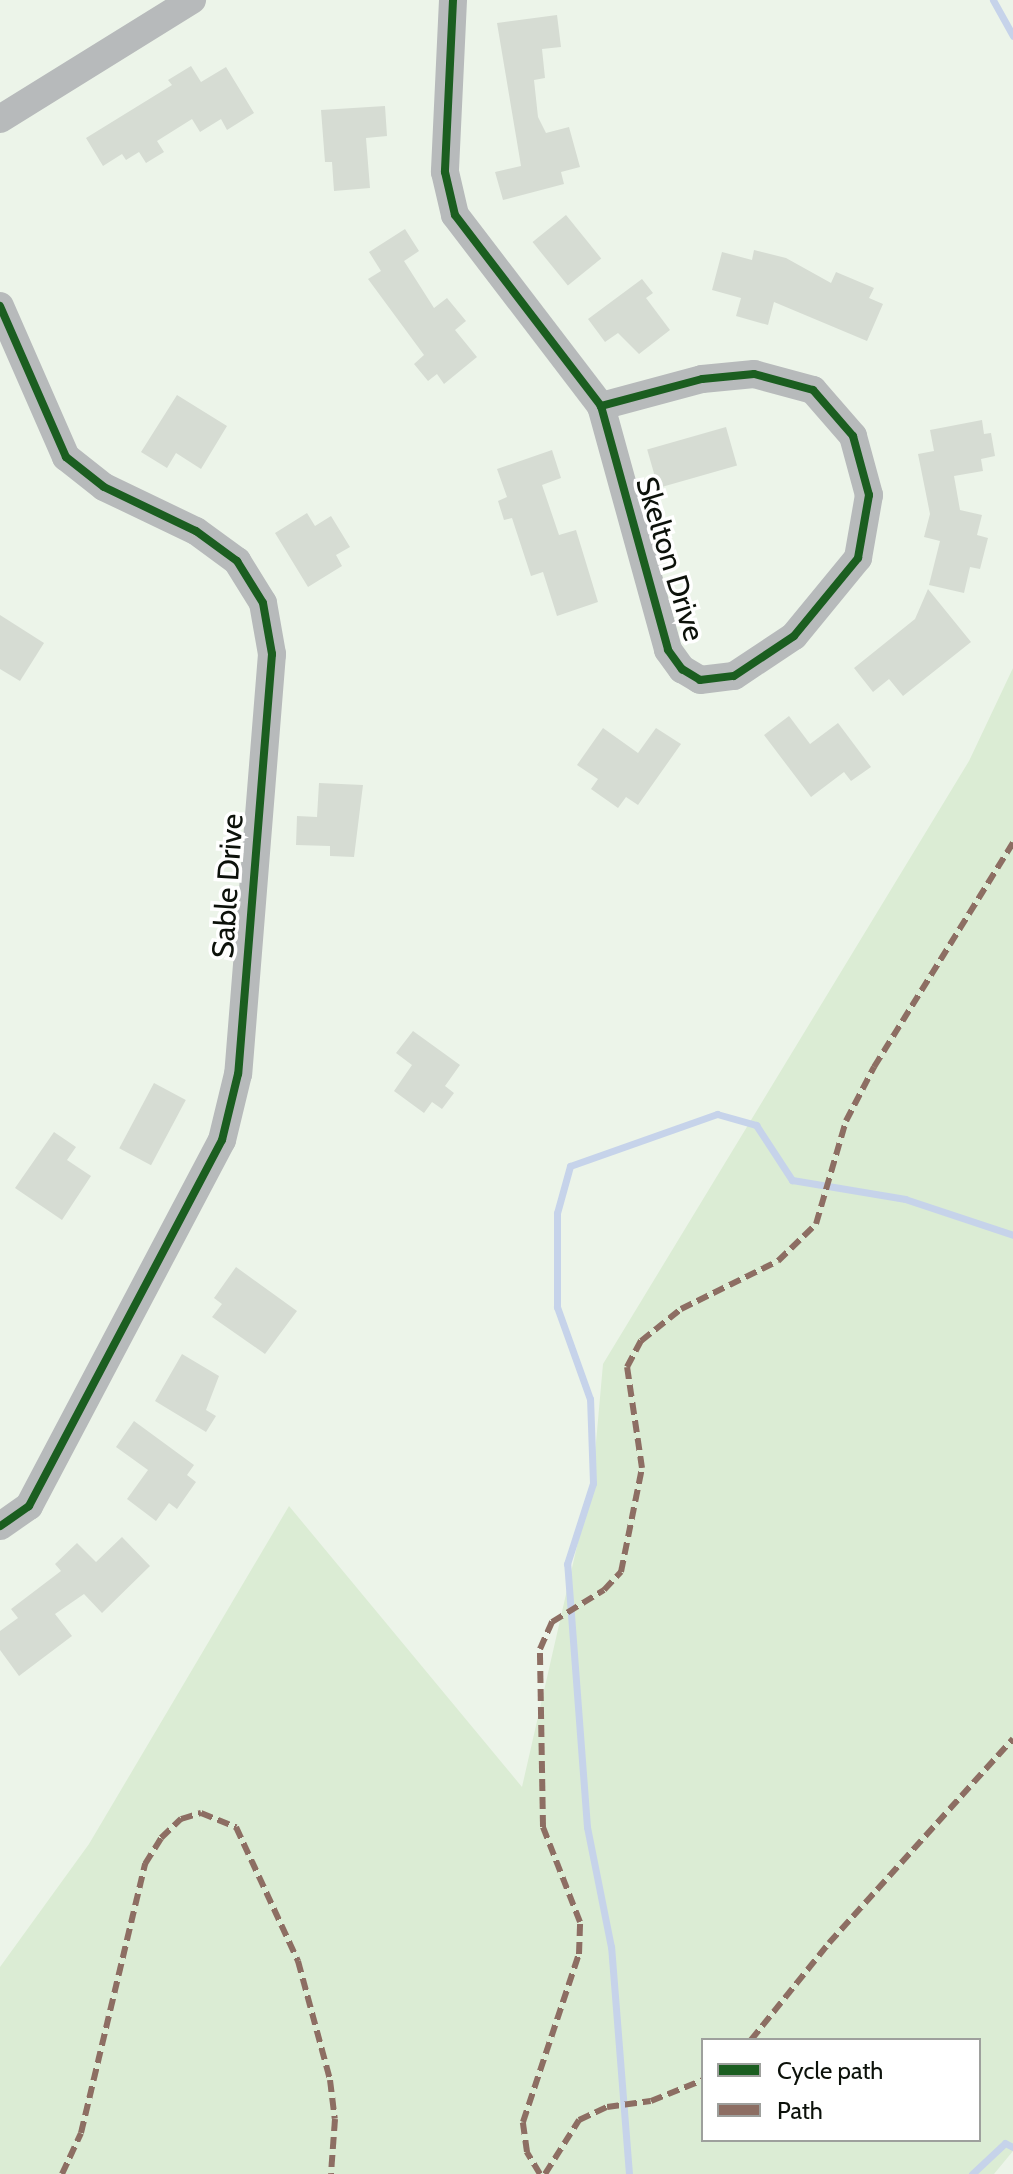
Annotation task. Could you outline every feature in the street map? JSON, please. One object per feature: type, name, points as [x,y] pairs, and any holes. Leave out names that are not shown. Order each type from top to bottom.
[{"type":"street","points":[[0,119],[192,0]]},
{"type":"street","name":"Skelton Drive","points":[[453,0],[445,129],[448,195],[482,255],[601,406],[668,650],[682,669],[700,680],[734,676],[794,636],[858,558],[869,495],[853,436],[813,390],[783,378],[754,374],[702,379],[601,406]]},
{"type":"street","name":"Sable Drive","points":[[0,306],[66,457],[104,487],[196,531],[237,561],[263,603],[272,654],[238,1074],[222,1140],[29,1506],[0,1526]]},
{"type":"green space","points":[[1013,668],[1013,2151],[994,2174],[0,2174],[0,1967],[89,1844],[289,1506],[522,1787],[593,1476],[603,1364],[969,761]]},
{"type":"building","points":[[557,15],[561,47],[542,49],[545,78],[534,80],[538,117],[546,133],[569,127],[580,167],[561,172],[564,184],[503,200],[495,172],[521,166],[497,23]]},
{"type":"building","points":[[191,66],[201,82],[226,67],[254,113],[227,130],[221,119],[200,132],[192,119],[157,141],[164,152],[146,163],[139,152],[126,160],[122,154],[103,166],[86,138],[172,85],[168,80]]},
{"type":"building","points":[[385,106],[387,136],[366,138],[370,188],[334,191],[332,162],[325,162],[321,110]]},
{"type":"building","points":[[566,215],[601,259],[568,286],[533,242]]},
{"type":"building","points":[[405,229],[419,251],[404,261],[434,308],[447,298],[466,321],[455,330],[477,357],[444,384],[437,374],[428,381],[414,364],[424,355],[368,279],[381,271],[369,252]]},
{"type":"building","points":[[754,250],[786,258],[831,283],[836,272],[874,288],[869,298],[883,304],[867,341],[774,302],[768,325],[736,316],[741,298],[712,290],[722,252],[752,260]]},
{"type":"building","points":[[642,279],[653,293],[646,298],[670,330],[639,354],[618,333],[605,342],[588,319]]},
{"type":"building","points":[[177,395],[227,426],[201,469],[176,453],[167,468],[141,452]]},
{"type":"building","points":[[982,420],[984,434],[991,433],[995,456],[981,459],[983,471],[954,476],[960,510],[982,515],[977,535],[988,538],[980,569],[970,567],[964,593],[929,585],[940,541],[924,537],[930,514],[918,454],[934,451],[930,430]]},
{"type":"building","points":[[726,427],[737,465],[658,488],[647,450]]},
{"type":"building","points":[[552,450],[561,478],[542,485],[559,535],[576,530],[598,602],[557,616],[543,572],[531,576],[512,518],[504,520],[498,501],[507,497],[497,469]]},
{"type":"building","points":[[307,513],[315,526],[331,516],[350,547],[336,555],[342,566],[308,587],[275,533]]},
{"type":"building","points":[[928,589],[971,642],[903,696],[889,679],[873,692],[854,668],[915,619]]},
{"type":"building","points":[[0,615],[44,643],[20,681],[0,669]]},
{"type":"building","points":[[789,716],[810,744],[838,723],[871,767],[851,781],[844,772],[811,797],[764,735]]},
{"type":"building","points":[[603,728],[638,753],[656,728],[681,744],[638,805],[626,797],[618,808],[591,789],[598,779],[577,765]]},
{"type":"building","points":[[319,783],[363,785],[354,857],[330,856],[330,846],[296,845],[297,816],[317,817]]},
{"type":"building","points":[[413,1031],[460,1065],[445,1086],[454,1093],[442,1109],[432,1102],[424,1113],[394,1091],[412,1065],[396,1053]]},
{"type":"building","points":[[154,1083],[186,1100],[151,1165],[119,1148]]},
{"type":"building","points":[[54,1132],[76,1147],[67,1160],[91,1176],[62,1220],[15,1188]]},
{"type":"building","points":[[236,1267],[297,1311],[265,1354],[212,1317],[222,1304],[214,1298]]},
{"type":"building","points":[[182,1354],[219,1376],[206,1410],[216,1416],[206,1432],[155,1401]]},
{"type":"building","points":[[134,1421],[194,1465],[187,1475],[196,1482],[177,1509],[169,1503],[156,1521],[127,1499],[148,1470],[116,1447]]},
{"type":"building","points":[[122,1537],[150,1566],[102,1613],[84,1594],[55,1614],[72,1636],[19,1676],[0,1650],[0,1631],[18,1618],[11,1609],[61,1571],[55,1564],[77,1543],[96,1562]]},
{"type":"waterway","points":[[993,0],[1013,36]]},
{"type":"waterway","points":[[629,2174],[611,1947],[587,1827],[567,1564],[593,1483],[590,1399],[557,1307],[557,1213],[570,1166],[717,1114],[756,1125],[792,1180],[905,1199],[1013,1235]]},
{"type":"waterway","points":[[972,2174],[1005,2143],[1013,2147]]},
{"type":"marked path","points":[[540,2174],[527,2152],[523,2122],[579,1954],[580,1922],[543,1827],[540,1649],[552,1622],[604,1590],[621,1572],[642,1468],[627,1367],[641,1341],[681,1309],[778,1261],[816,1224],[846,1121],[874,1067],[1013,843]]},
{"type":"marked path","points":[[753,2038],[829,1943],[1013,1739]]},
{"type":"marked path","points":[[62,2174],[81,2133],[145,1864],[161,1838],[181,1819],[201,1813],[236,1827],[298,1961],[330,2080],[335,2119],[331,2174]]},
{"type":"marked path","points":[[545,2174],[579,2120],[607,2107],[651,2101],[701,2081]]},
{"type":"cycle path","points":[[453,0],[445,172],[455,215],[601,406],[668,650],[682,669],[700,680],[734,676],[794,636],[858,558],[869,495],[853,436],[813,390],[754,374],[702,379],[601,406]]},
{"type":"cycle path","points":[[0,306],[66,457],[104,487],[196,531],[237,561],[263,603],[272,654],[238,1074],[222,1140],[29,1506],[0,1526]]}]
